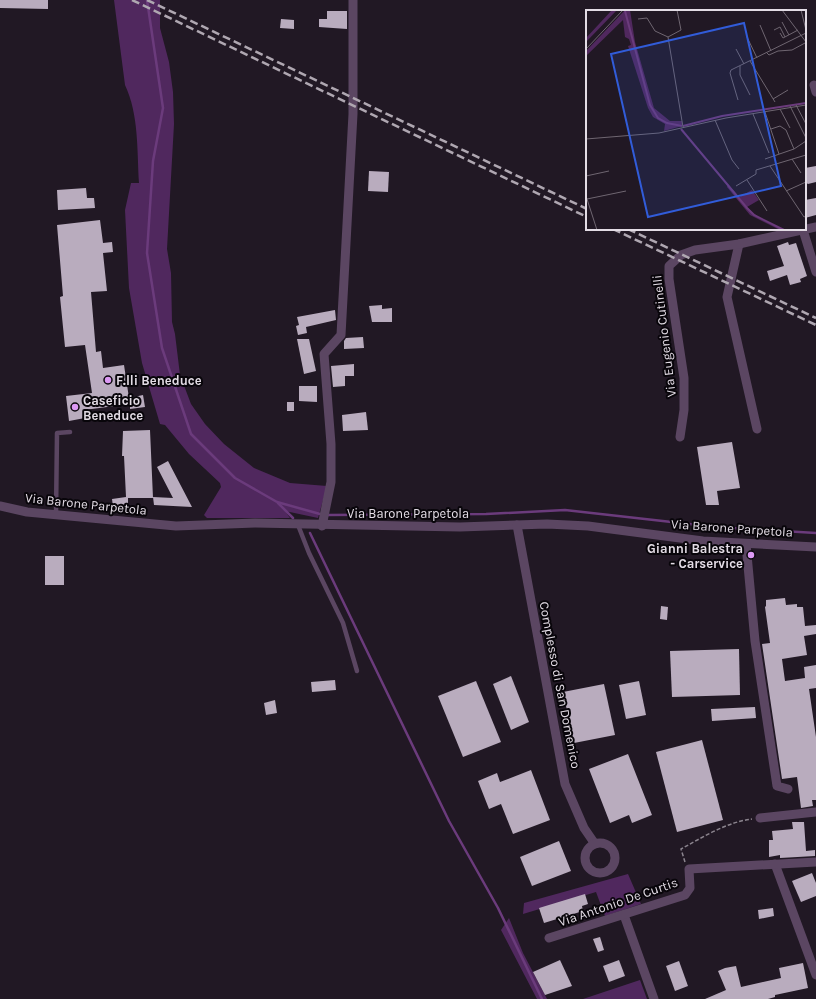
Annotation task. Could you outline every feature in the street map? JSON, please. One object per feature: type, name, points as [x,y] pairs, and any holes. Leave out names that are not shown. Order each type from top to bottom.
[{"type":"street","points":[[322,526],[331,482],[331,444],[324,354],[341,335],[353,114],[354,0]]},
{"type":"street","name":"Via Eugenio Cutinelli","points":[[806,229],[816,227]]},
{"type":"street","points":[[803,230],[816,272]]},
{"type":"street","name":"Via Eugenio Cutinelli","points":[[680,437],[684,410],[685,386],[669,279],[669,266],[682,255],[695,250],[739,244],[760,234],[803,230]]},
{"type":"street","points":[[739,244],[727,297],[757,429]]},
{"type":"street","name":"Via Barone Parpetola","points":[[0,506],[27,512],[176,526],[240,524],[460,527],[518,525],[588,526],[682,539],[746,544],[816,546]]},
{"type":"street","name":"Complesso di San Domenico","points":[[518,525],[565,784],[584,828],[595,844]]},
{"type":"street","points":[[746,544],[755,641],[777,786],[788,789]]},
{"type":"street","points":[[760,818],[816,812]]},
{"type":"street","name":"Via Antonio De Curtis","points":[[550,938],[685,895],[690,888],[689,869],[816,862]]},
{"type":"street","points":[[775,864],[816,975]]},
{"type":"street","points":[[624,915],[654,999]]},
{"type":"lane","points":[[56,515],[57,433],[70,432]]},
{"type":"lane","points":[[298,525],[309,553],[344,623],[357,671]]},
{"type":"path","points":[[689,869],[680,848],[710,833],[742,820],[760,818]]},
{"type":"shaded area","points":[[114,0],[160,0],[160,28],[169,62],[173,92],[174,124],[167,249],[171,273],[172,322],[180,375],[191,404],[205,424],[224,444],[254,468],[290,483],[327,486],[318,518],[285,511],[290,518],[207,518],[204,515],[221,487],[220,483],[189,454],[165,425],[160,424],[142,363],[129,288],[125,210],[131,183],[139,183],[135,120],[130,96],[125,85]]},
{"type":"shaded area","points":[[628,874],[641,904],[605,916],[596,892],[523,914],[524,903]]},
{"type":"shaded area","points":[[509,918],[523,953],[547,999],[537,999],[501,930]]},
{"type":"shaded area","points":[[640,980],[647,999],[583,999]]},
{"type":"building","points":[[0,0],[48,0],[48,9],[0,8]]},
{"type":"building","points":[[327,11],[347,11],[347,29],[319,27],[319,19],[327,19]]},
{"type":"building","points":[[281,19],[294,20],[294,29],[280,28]]},
{"type":"building","points":[[816,166],[816,182],[808,184],[806,183],[806,168]]},
{"type":"building","points":[[369,171],[389,172],[388,192],[368,191]]},
{"type":"building","points":[[86,188],[87,198],[94,198],[95,208],[58,210],[57,190]]},
{"type":"building","points":[[816,198],[816,215],[806,218],[806,200]]},
{"type":"building","points":[[100,220],[103,243],[112,242],[113,252],[103,253],[107,291],[91,292],[96,352],[101,351],[103,368],[124,365],[129,398],[143,395],[145,407],[130,409],[130,404],[84,410],[85,418],[69,421],[66,396],[92,393],[85,345],[65,347],[60,297],[63,296],[57,225]]},
{"type":"building","points":[[788,242],[789,245],[796,243],[807,276],[800,279],[801,282],[790,285],[787,275],[770,281],[767,271],[784,266],[777,246]]},
{"type":"building","points":[[382,305],[382,309],[392,308],[392,322],[372,322],[369,306]]},
{"type":"building","points":[[335,310],[336,320],[306,327],[307,333],[298,335],[296,326],[299,325],[297,317]]},
{"type":"building","points":[[363,337],[364,348],[344,349],[344,341],[346,338]]},
{"type":"building","points":[[297,339],[309,339],[316,371],[304,374]]},
{"type":"building","points":[[354,364],[354,376],[345,376],[345,386],[333,387],[331,366]]},
{"type":"building","points":[[299,386],[317,386],[317,402],[299,401]]},
{"type":"building","points":[[287,402],[294,402],[294,411],[287,411]]},
{"type":"building","points":[[366,412],[368,430],[343,431],[342,415]]},
{"type":"building","points":[[150,430],[153,498],[128,498],[128,506],[113,507],[112,499],[126,497],[124,456],[122,456],[123,431]]},
{"type":"building","points":[[732,442],[740,488],[717,491],[719,505],[706,505],[697,447]]},
{"type":"building","points":[[168,461],[192,507],[154,505],[153,497],[173,498],[157,467]]},
{"type":"building","points":[[45,556],[64,556],[64,585],[45,585]]},
{"type":"building","points":[[785,598],[786,605],[797,604],[797,607],[803,607],[805,626],[816,625],[816,634],[804,636],[807,655],[782,659],[785,681],[805,678],[804,667],[816,665],[816,688],[809,689],[816,737],[816,800],[812,800],[813,806],[801,808],[797,777],[782,779],[762,644],[770,643],[765,607],[766,600]]},
{"type":"building","points":[[661,606],[668,607],[667,620],[660,619]]},
{"type":"building","points":[[739,649],[740,695],[672,697],[670,651]]},
{"type":"building","points":[[511,676],[529,722],[511,730],[493,684]]},
{"type":"building","points":[[335,680],[336,690],[312,692],[311,682]]},
{"type":"building","points":[[476,681],[501,742],[463,757],[438,696]]},
{"type":"building","points":[[639,681],[646,715],[626,719],[619,685]]},
{"type":"building","points":[[604,684],[615,735],[574,743],[563,692]]},
{"type":"building","points":[[275,700],[277,713],[266,715],[264,703]]},
{"type":"building","points":[[755,707],[756,718],[712,721],[711,709]]},
{"type":"building","points":[[702,740],[723,820],[677,832],[656,752]]},
{"type":"building","points":[[628,754],[652,815],[632,823],[629,815],[610,823],[589,769]]},
{"type":"building","points":[[531,770],[550,820],[513,834],[501,804],[489,809],[478,781],[497,773],[500,782]]},
{"type":"building","points":[[792,822],[804,822],[806,851],[815,850],[815,856],[780,858],[780,855],[769,857],[769,840],[773,840],[772,831],[793,829]]},
{"type":"building","points":[[559,841],[571,871],[532,886],[520,857]]},
{"type":"building","points":[[812,873],[816,883],[816,896],[801,902],[792,881]]},
{"type":"building","points":[[585,894],[588,904],[582,906],[583,911],[544,923],[539,908]]},
{"type":"building","points":[[773,908],[774,916],[759,919],[758,910]]},
{"type":"building","points":[[600,937],[604,950],[598,952],[593,939]]},
{"type":"building","points":[[560,960],[572,986],[545,995],[533,972]]},
{"type":"building","points":[[619,960],[625,976],[609,982],[603,966]]},
{"type":"building","points":[[679,961],[688,986],[675,991],[666,966]]},
{"type":"building","points":[[803,963],[808,988],[775,995],[775,997],[768,999],[705,999],[726,990],[718,971],[725,968],[736,966],[741,987],[781,978],[779,968]]},
{"type":"waterway","points":[[147,0],[163,108],[153,161],[147,253],[162,348],[191,434],[235,478],[277,502],[320,514]]},
{"type":"waterway","points":[[278,503],[293,518]]},
{"type":"waterway","points":[[327,515],[486,514],[565,510],[716,527],[816,533]]},
{"type":"waterway","points":[[310,533],[449,821],[498,908],[542,999]]},
{"type":"railway","points":[[132,0],[586,217]]},
{"type":"railway","points":[[147,0],[586,209]]},
{"type":"railway","points":[[615,230],[816,325]]},
{"type":"railway","points":[[630,230],[816,318]]},
{"type":"place","name":"F.lli Beneduce","points":[[108,380]]},
{"type":"place","name":"Caseficio Beneduce","points":[[75,407]]},
{"type":"place","name":"Gianni Balestra - Carservice","points":[[751,555]]}]
